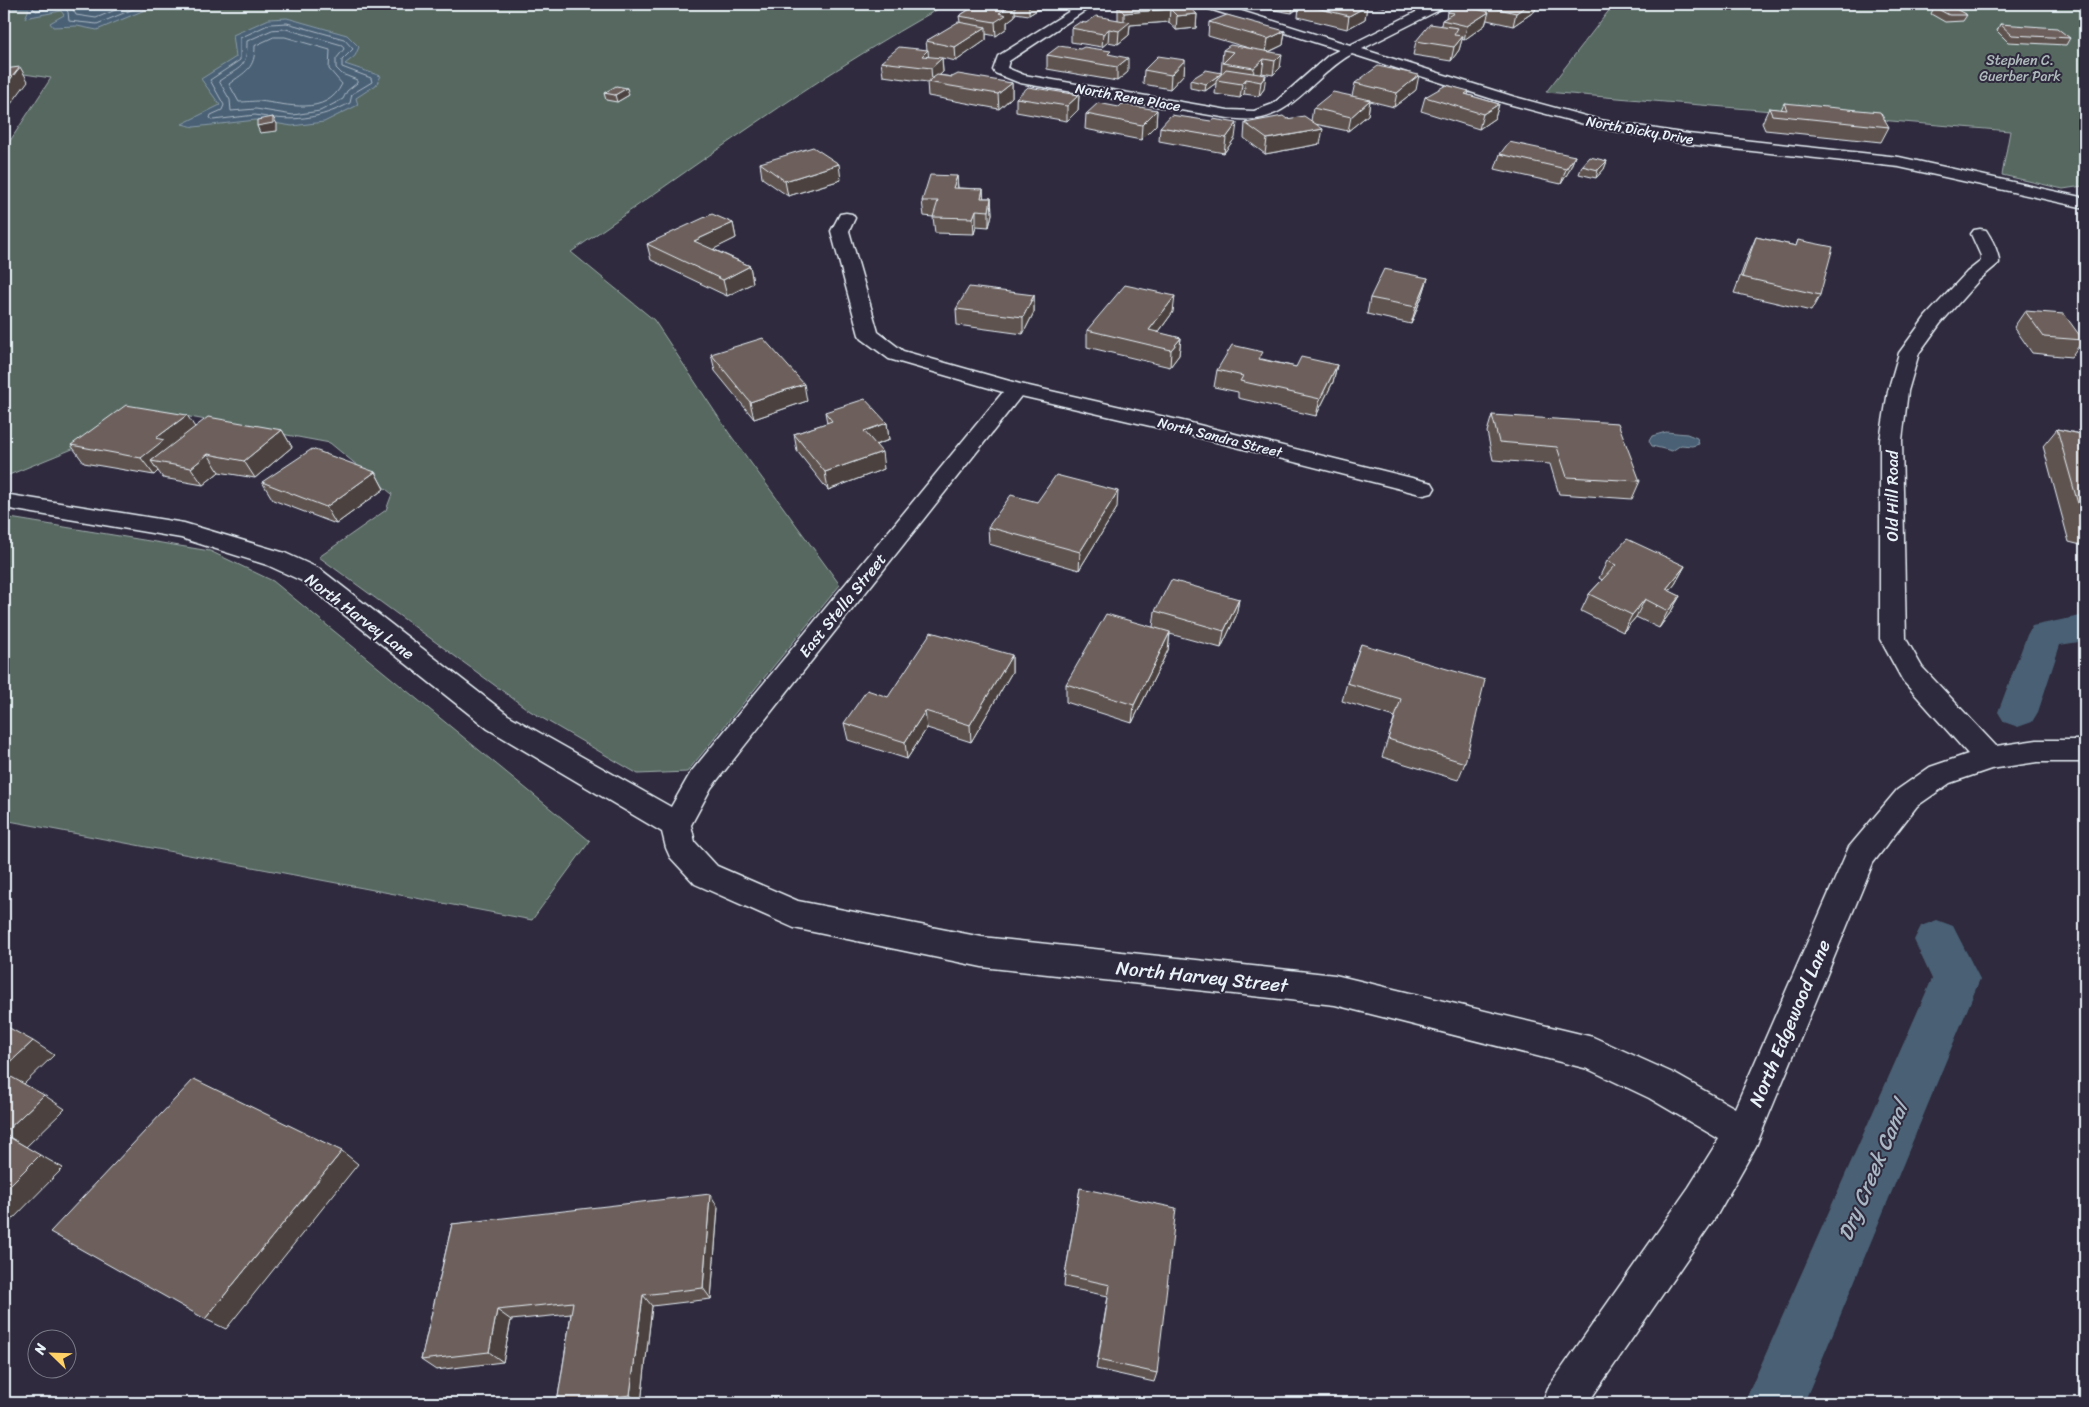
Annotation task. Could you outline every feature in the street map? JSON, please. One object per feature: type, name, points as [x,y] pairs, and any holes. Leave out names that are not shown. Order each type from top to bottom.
[{"type":"street","name":"North Rene Place","points":[[1089,4],[1004,59],[1000,70],[1020,79],[1228,114],[1255,114],[1278,107],[1334,58],[1350,50]]},
{"type":"street","name":"North Dicky Drive","points":[[1207,4],[1510,100],[1599,124],[1688,139],[1899,162],[2085,203]]},
{"type":"street","points":[[1350,50],[1440,4]]},
{"type":"street","name":"North Sandra Street","points":[[846,218],[840,231],[869,335],[896,355],[1016,389],[1187,428],[1424,488]]},
{"type":"street","name":"Old Hill Road","points":[[1980,234],[1990,256],[1990,263],[1973,276],[1933,320],[1909,353],[1898,391],[1891,440],[1893,639],[1912,674],[1947,714],[1990,758]]},
{"type":"street","name":"East Stella Street","points":[[676,825],[701,780],[1016,389]]},
{"type":"street","name":"North Harvey Lane","points":[[4,502],[184,531],[276,559],[311,575],[498,722],[676,825]]},
{"type":"street","name":"North Edgewood Lane","points":[[1563,1403],[1703,1201],[1743,1134],[1860,856],[1907,798],[1940,776],[1990,758],[2037,751],[2085,751]]},
{"type":"street","name":"North Harvey Street","points":[[676,825],[680,848],[706,875],[794,914],[982,952],[1344,992],[1593,1054],[1662,1086],[1743,1134]]},
{"type":"green space","points":[[4,4],[947,4],[850,61],[803,92],[709,155],[571,252],[654,320],[729,433],[840,585],[687,772],[638,774],[530,711],[319,557],[386,510],[392,494],[330,443],[163,412],[4,477],[4,150],[51,78],[4,71]]},
{"type":"green space","name":"Stephen C. Guerber Park","points":[[1614,4],[2085,4],[2085,174],[2081,177],[2083,186],[2063,189],[2002,175],[2010,131],[1546,92]]},
{"type":"green space","points":[[4,517],[210,551],[273,581],[590,841],[532,920],[4,820]]},
{"type":"water","points":[[4,4],[159,4],[97,30],[77,26],[53,27],[50,23],[64,15],[61,11],[25,18],[29,9],[5,8]]},
{"type":"water","points":[[287,18],[347,35],[359,47],[355,56],[345,64],[381,76],[376,85],[356,98],[358,105],[324,122],[292,126],[256,120],[194,127],[182,124],[220,105],[201,79],[236,57],[233,35],[269,19]]},
{"type":"water","points":[[1666,432],[1687,434],[1697,438],[1699,444],[1692,446],[1681,445],[1672,451],[1652,446],[1649,441],[1652,436]]},
{"type":"building","points":[[978,4],[1013,4],[999,13],[1006,15],[995,22],[959,16]]},
{"type":"building","points":[[1186,4],[1197,14],[1177,16],[1170,9],[1124,13],[1118,6]]},
{"type":"building","points":[[1300,4],[1358,4],[1367,6],[1349,16]]},
{"type":"building","points":[[1478,4],[1530,4],[1516,13]]},
{"type":"building","points":[[1458,5],[1489,12],[1467,26],[1442,20],[1454,13],[1447,12]]},
{"type":"building","points":[[1934,7],[1952,7],[1967,15],[1949,15]]},
{"type":"building","points":[[1227,15],[1285,31],[1268,39],[1209,22]]},
{"type":"building","points":[[1096,16],[1130,22],[1119,31],[1109,29],[1103,34],[1071,28],[1080,22],[1086,23]]},
{"type":"building","points":[[958,22],[986,27],[955,47],[926,41]]},
{"type":"building","points":[[1430,24],[1458,28],[1454,35],[1463,36],[1454,47],[1416,41]]},
{"type":"building","points":[[2000,24],[2057,28],[2070,38],[2012,35]]},
{"type":"building","points":[[1230,45],[1282,54],[1275,61],[1264,59],[1254,68],[1223,63],[1234,52],[1223,50]]},
{"type":"building","points":[[1059,46],[1111,51],[1108,54],[1128,58],[1117,67],[1047,55]]},
{"type":"building","points":[[899,47],[928,50],[922,56],[942,58],[931,68],[881,62]]},
{"type":"building","points":[[1158,56],[1185,60],[1171,75],[1144,70]]},
{"type":"building","points":[[1378,66],[1419,75],[1397,93],[1355,83]]},
{"type":"building","points":[[20,67],[4,87],[4,69]]},
{"type":"building","points":[[1226,69],[1266,75],[1261,82],[1246,79],[1242,84],[1216,80]]},
{"type":"building","points":[[1206,70],[1222,73],[1206,84],[1190,80]]},
{"type":"building","points":[[958,74],[1012,83],[998,94],[927,82],[937,75],[952,77]]},
{"type":"building","points":[[1446,85],[1469,91],[1465,94],[1499,104],[1483,114],[1425,97]]},
{"type":"building","points":[[616,86],[627,88],[615,95],[604,93]]},
{"type":"building","points":[[1028,87],[1079,95],[1067,106],[1016,98]]},
{"type":"building","points":[[1333,92],[1370,100],[1351,117],[1313,108]]},
{"type":"building","points":[[1098,103],[1119,107],[1122,104],[1157,110],[1142,125],[1086,114]]},
{"type":"building","points":[[1784,103],[1880,112],[1889,127],[1772,115],[1769,108],[1787,110]]},
{"type":"building","points":[[1171,115],[1237,123],[1226,138],[1160,127]]},
{"type":"building","points":[[1283,116],[1287,119],[1304,116],[1323,129],[1267,139],[1245,123]]},
{"type":"building","points":[[273,117],[273,123],[257,126],[257,120]]},
{"type":"building","points":[[1509,142],[1575,156],[1566,169],[1500,154]]},
{"type":"building","points":[[813,147],[839,164],[785,181],[760,163]]},
{"type":"building","points":[[1590,157],[1607,161],[1598,170],[1582,166]]},
{"type":"building","points":[[930,175],[957,176],[953,188],[983,189],[981,198],[991,198],[989,211],[976,210],[973,218],[933,217],[938,201],[922,201]]},
{"type":"building","points":[[712,214],[733,223],[694,241],[750,266],[723,280],[647,244]]},
{"type":"building","points":[[1756,237],[1796,246],[1798,240],[1833,247],[1820,295],[1742,277]]},
{"type":"building","points":[[1384,269],[1428,278],[1416,307],[1370,298]]},
{"type":"building","points":[[1125,285],[1175,296],[1149,330],[1181,338],[1171,350],[1087,330]]},
{"type":"building","points":[[969,287],[1034,295],[1023,317],[956,309]]},
{"type":"building","points":[[2025,311],[2064,314],[2083,340],[2044,337]]},
{"type":"building","points":[[763,338],[804,384],[750,402],[711,354]]},
{"type":"building","points":[[1232,345],[1263,352],[1259,359],[1296,367],[1301,357],[1337,365],[1320,399],[1240,381],[1243,376],[1217,370]]},
{"type":"building","points":[[865,399],[887,423],[864,431],[882,452],[825,472],[794,434],[832,421],[825,412]]},
{"type":"building","points":[[126,405],[187,415],[156,438],[164,440],[141,458],[71,445]]},
{"type":"building","points":[[1492,415],[1618,423],[1640,481],[1567,477],[1557,447],[1499,442]]},
{"type":"building","points":[[208,417],[282,430],[244,461],[208,454],[191,468],[151,461]]},
{"type":"building","points":[[2057,429],[2085,435],[2085,525],[2084,525]]},
{"type":"building","points":[[312,449],[375,472],[326,507],[262,482]]},
{"type":"building","points":[[1056,475],[1118,491],[1080,552],[988,527],[1011,495],[1037,502]]},
{"type":"building","points":[[1627,539],[1685,566],[1666,589],[1680,596],[1668,611],[1645,599],[1632,615],[1589,594],[1616,565],[1607,561]]},
{"type":"building","points":[[1171,580],[1239,599],[1224,631],[1155,611]]},
{"type":"building","points":[[1106,614],[1170,632],[1134,705],[1066,684]]},
{"type":"building","points":[[931,632],[1012,655],[970,725],[925,711],[905,742],[844,723],[867,690],[888,697]]},
{"type":"building","points":[[1361,644],[1485,680],[1465,763],[1388,739],[1401,699],[1347,683]]},
{"type":"building","points":[[4,1025],[33,1041],[4,1068]]},
{"type":"building","points":[[4,1073],[44,1095],[4,1133]]},
{"type":"building","points":[[194,1079],[342,1151],[205,1319],[50,1232]]},
{"type":"building","points":[[4,1134],[40,1155],[4,1191]]},
{"type":"building","points":[[1080,1188],[1176,1208],[1157,1373],[1098,1360],[1110,1285],[1065,1275]]},
{"type":"building","points":[[710,1194],[703,1288],[643,1295],[630,1395],[557,1403],[573,1302],[497,1310],[489,1352],[421,1360],[452,1224]]},
{"type":"waterway","name":"Dry Creek Canal","points":[[2018,712],[2045,635],[2085,628]]},
{"type":"waterway","name":"Dry Creek Canal","points":[[1774,1403],[1956,979],[1937,940]]}]
